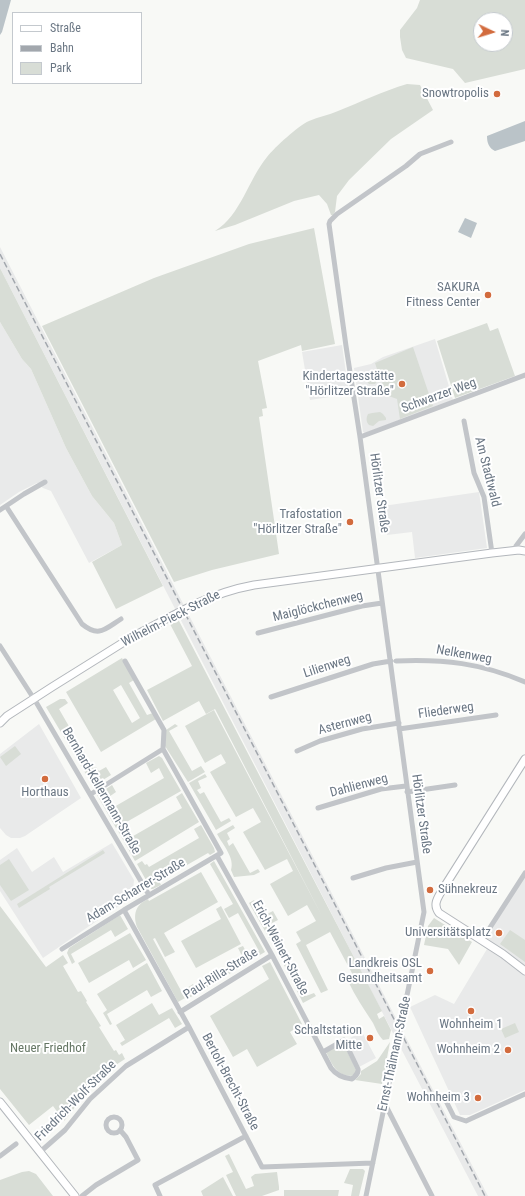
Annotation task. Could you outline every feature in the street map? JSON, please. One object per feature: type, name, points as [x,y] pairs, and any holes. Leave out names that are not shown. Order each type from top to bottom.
[{"type":"main road","name":"Wilhelm-Pieck-Straße","points":[[0,723],[4,717],[132,637],[217,594],[254,585],[482,554],[525,551]]},
{"type":"main road","points":[[525,759],[435,905],[439,913],[503,954],[525,971]]},
{"type":"main road","points":[[0,1102],[75,1196]]},
{"type":"street","name":"Hörlitzer Straße","points":[[424,912],[398,723],[394,661],[382,603],[360,437],[329,224],[337,214],[406,166],[420,154],[451,142]]},
{"type":"street","name":"Schwarzer Weg","points":[[360,437],[525,375]]},
{"type":"street","name":"Am Stadtwald","points":[[464,421],[474,473],[484,497],[492,553]]},
{"type":"street","points":[[0,510],[45,482]]},
{"type":"street","points":[[6,506],[82,624],[89,630],[98,632],[121,619]]},
{"type":"street","points":[[515,551],[516,546],[525,534]]},
{"type":"street","name":"Maiglöckchenweg","points":[[258,633],[362,606],[382,603]]},
{"type":"street","name":"Bernhard-Kellermann-Straße","points":[[0,646],[34,698],[149,895]]},
{"type":"street","points":[[90,794],[163,749],[164,730],[125,661]]},
{"type":"street","name":"Nelkenweg","points":[[394,661],[453,661],[470,664],[525,682]]},
{"type":"street","name":"Lilienweg","points":[[271,697],[373,664],[394,661]]},
{"type":"street","name":"Fliederweg","points":[[399,729],[496,715]]},
{"type":"street","name":"Asternweg","points":[[297,751],[320,741],[362,729],[398,723]]},
{"type":"street","name":"Erich-Weinert-Straße","points":[[163,749],[322,1052],[331,1068],[338,1075],[352,1079],[358,1074],[358,1069],[344,1040],[322,1052]]},
{"type":"street","points":[[407,792],[454,785]]},
{"type":"street","name":"Dahlienweg","points":[[318,808],[381,789],[406,786]]},
{"type":"street","name":"Adam-Scharrer-Straße","points":[[62,949],[149,895],[219,855]]},
{"type":"street","points":[[353,878],[386,868],[417,862]]},
{"type":"street","points":[[482,940],[525,873]]},
{"type":"street","name":"Bertolt-Brecht-Straße","points":[[124,910],[189,1027],[262,1167],[373,1163]]},
{"type":"street","name":"Ernst-Thälmann-Straße","points":[[366,1196],[424,912]]},
{"type":"street","name":"Paul-Rilla-Straße","points":[[180,1012],[272,955]]},
{"type":"street","name":"Friedrich-Wolf-Straße","points":[[40,1152],[65,1130],[90,1099],[126,1066],[189,1027]]},
{"type":"street","points":[[445,1099],[454,1117],[466,1121],[525,1094]]},
{"type":"street","points":[[385,1104],[432,1196]]},
{"type":"street","points":[[82,1196],[138,1160],[126,1137],[120,1130]]},
{"type":"street","points":[[160,1196],[155,1185],[246,1136]]},
{"type":"street","points":[[0,1156],[16,1144]]},
{"type":"shaded area","points":[[0,0],[11,0],[0,35]]},
{"type":"shaded area","points":[[525,121],[525,141],[495,151],[490,147],[487,136]]},
{"type":"shaded area","points":[[465,218],[477,223],[471,238],[458,232]]},
{"type":"shaded area","points":[[0,247],[488,1196],[478,1196],[397,1041],[0,268]]},
{"type":"shaded area","points":[[0,322],[22,359],[31,369],[66,448],[92,496],[114,523],[122,545],[89,563],[51,491],[43,488],[37,483],[19,492],[0,505]]},
{"type":"shaded area","name":"Kindertagesstätte \"Hörlitzer Straße\"","points":[[435,339],[453,400],[365,433],[363,432],[354,368],[371,364],[383,357]]},
{"type":"shaded area","points":[[342,345],[349,394],[310,400],[302,352]]},
{"type":"shaded area","points":[[479,492],[487,548],[415,558],[412,532],[387,535],[383,506]]},
{"type":"shaded area","points":[[39,724],[81,798],[25,836],[20,838],[11,838],[0,828],[0,754]]},
{"type":"shaded area","points":[[112,843],[134,880],[132,899],[114,909],[43,958],[0,891],[0,860],[17,848],[32,872],[54,857],[63,872]]},
{"type":"shaded area","points":[[525,875],[525,1090],[470,1115],[460,1115],[410,1007],[435,995],[454,1004],[487,949],[481,945]]},
{"type":"shaded area","points":[[362,1032],[376,1058],[359,1067],[346,1040]]},
{"type":"green space","points":[[420,0],[525,0],[525,69],[465,83],[453,69],[406,58],[402,50],[400,30],[417,8]]},
{"type":"green space","points":[[407,84],[420,85],[433,110],[391,139],[349,180],[337,196],[335,212],[333,215],[331,215],[327,204],[319,195],[294,201],[235,225],[215,231],[224,224],[238,207],[260,166],[267,157],[299,127],[312,120]]},
{"type":"green space","points":[[314,228],[335,344],[302,351],[301,345],[258,361],[267,408],[262,409],[263,416],[259,417],[279,554],[212,570],[174,582],[42,326],[154,278],[249,244]]},
{"type":"green space","points":[[0,268],[163,586],[116,609],[92,562],[122,545],[114,523],[92,496],[66,448],[31,369],[22,359],[0,322]]},
{"type":"green space","points":[[487,323],[490,331],[498,328],[515,376],[455,398],[437,341]]},
{"type":"green space","points":[[413,347],[433,406],[400,419],[397,399],[383,394],[382,375],[377,369],[375,363]]},
{"type":"green space","points":[[376,374],[379,377],[375,384],[369,384],[364,379],[363,376]]},
{"type":"green space","points":[[380,412],[386,420],[379,421],[373,426],[367,423],[368,414]]},
{"type":"green space","points":[[178,619],[382,1011],[377,1014],[379,1019],[384,1016],[391,1030],[389,1039],[383,1040],[380,1036],[354,992],[348,981],[354,977],[330,932],[306,945],[328,990],[321,993],[296,944],[301,941],[296,932],[316,921],[307,905],[288,916],[270,884],[293,871],[287,859],[265,870],[243,832],[261,822],[253,808],[236,817],[210,772],[226,763],[221,754],[205,763],[185,726],[214,710],[323,918],[215,709],[206,714],[199,701],[163,721],[147,690],[192,666],[170,624]]},
{"type":"green space","points":[[122,658],[134,680],[129,683],[147,715],[153,713],[156,719],[101,752],[66,692]],"holes":[[[121,685],[140,718],[132,723],[113,690]]]},
{"type":"green space","points":[[60,699],[65,699],[68,703],[59,709],[93,768],[96,767],[99,771],[106,767],[111,775],[93,786],[46,707]]},
{"type":"green space","points":[[175,724],[178,726],[169,731],[192,771],[201,766],[205,772],[188,782],[165,746],[166,730]]},
{"type":"green space","points":[[15,746],[21,754],[6,766],[0,757]]},
{"type":"green space","points":[[159,756],[162,758],[181,791],[116,828],[97,795],[112,785],[116,792],[106,799],[109,805],[112,804],[114,807],[164,778],[159,768],[151,773],[146,763]]},
{"type":"green space","points":[[205,774],[207,777],[198,781],[201,788],[197,790],[200,794],[204,792],[221,822],[229,818],[231,821],[216,830],[189,783]]},
{"type":"green space","points":[[182,793],[199,822],[135,861],[118,831],[124,827],[127,832],[125,834],[128,839],[182,808],[176,797]]},
{"type":"green space","points":[[201,825],[215,852],[210,855],[208,853],[159,881],[161,885],[151,889],[137,864],[142,861],[149,867],[199,838],[194,829]]},
{"type":"green space","points":[[233,825],[235,828],[227,833],[230,839],[227,841],[229,846],[233,843],[250,873],[258,869],[260,872],[254,875],[234,877],[231,870],[232,865],[230,856],[217,834]]},
{"type":"green space","points":[[103,850],[105,853],[49,887],[50,889],[19,908],[17,904]]},
{"type":"green space","points":[[9,859],[29,890],[11,901],[0,885],[0,865]]},
{"type":"green space","points":[[214,861],[265,952],[253,959],[251,955],[259,951],[238,913],[229,918],[224,909],[233,904],[210,864]]},
{"type":"green space","points":[[201,872],[218,902],[164,933],[175,952],[165,957],[155,938],[153,939],[185,998],[178,1002],[137,927],[135,914],[140,904],[144,901],[148,899],[149,901]]},
{"type":"green space","points":[[254,900],[263,916],[273,911],[278,920],[268,925],[274,936],[269,938],[249,903]]},
{"type":"green space","name":"Neuer Friedhof","points":[[0,906],[46,967],[63,955],[68,963],[63,966],[78,992],[81,991],[101,1026],[99,1027],[114,1051],[116,1050],[119,1055],[122,1053],[125,1059],[106,1073],[95,1084],[79,1101],[64,1121],[53,1106],[29,1125],[0,1089]]},
{"type":"green space","points":[[221,906],[241,944],[196,968],[181,941],[221,919],[216,909]]},
{"type":"green space","points":[[120,915],[128,929],[115,937],[111,930],[71,954],[75,962],[72,964],[67,953],[69,948]]},
{"type":"green space","points":[[434,918],[472,942],[459,965],[448,949],[424,945],[428,926]]},
{"type":"green space","points":[[510,930],[525,940],[525,962],[500,944]]},
{"type":"green space","points":[[130,933],[146,960],[133,968],[129,960],[89,983],[78,963]]},
{"type":"green space","points":[[243,946],[251,961],[204,989],[201,983],[243,958],[238,948]]},
{"type":"green space","points":[[270,962],[302,1024],[290,1032],[297,1044],[257,1067],[247,1049],[233,1057],[210,1016],[269,979],[262,966]]},
{"type":"green space","points":[[289,962],[306,996],[314,993],[316,996],[303,1003],[284,965]]},
{"type":"green space","points":[[147,963],[162,991],[151,997],[147,990],[107,1014],[112,1024],[110,1025],[103,1013],[107,1010],[97,994]]},
{"type":"green space","points":[[193,984],[198,993],[189,998],[184,990]]},
{"type":"green space","points":[[152,1003],[159,1015],[172,1008],[182,1024],[175,1028],[169,1018],[122,1046],[120,1043],[125,1040],[116,1025]]},
{"type":"green space","points":[[515,1023],[519,1032],[505,1038],[501,1029]]},
{"type":"green space","points":[[390,1042],[382,1084],[355,1080],[361,1074],[361,1071],[377,1061]]},
{"type":"green space","points":[[343,1043],[357,1072],[352,1076],[338,1072],[326,1052]]},
{"type":"green space","points":[[229,1154],[246,1189],[254,1186],[251,1177],[255,1174],[277,1172],[279,1190],[262,1196],[236,1196],[226,1175],[233,1172],[225,1156]]},
{"type":"green space","points":[[350,1169],[363,1169],[365,1171],[359,1196],[351,1196],[353,1185],[344,1183]]},
{"type":"green space","points":[[29,1171],[36,1174],[53,1196],[0,1196],[0,1180]]},
{"type":"green space","points":[[223,1177],[233,1196],[203,1196],[201,1191]]},
{"type":"green space","points":[[284,1190],[339,1190],[338,1196],[284,1196]]},
{"type":"railway","points":[[0,254],[485,1196]]},
{"type":"place","name":"Snowtropolis","points":[[497,94]]},
{"type":"place","name":"SAKURA Fitness Center","points":[[488,295]]},
{"type":"place","name":"Kindertagesstätte \"Hörlitzer Straße\"","points":[[402,384]]},
{"type":"place","name":"Trafostation \"Hörlitzer Straße\"","points":[[350,522]]},
{"type":"place","name":"Horthaus","points":[[45,779]]},
{"type":"place","name":"Sühnekreuz","points":[[430,890]]},
{"type":"place","name":"Universitätsplatz","points":[[499,933]]},
{"type":"place","name":"Landkreis OSL Gesundheitsamt","points":[[430,971]]},
{"type":"place","name":"Wohnheim 1","points":[[471,1011]]},
{"type":"place","name":"Schaltstation Mitte","points":[[370,1038]]},
{"type":"place","name":"Wohnheim 2","points":[[508,1050]]},
{"type":"place","name":"Wohnheim 3","points":[[478,1098]]}]
